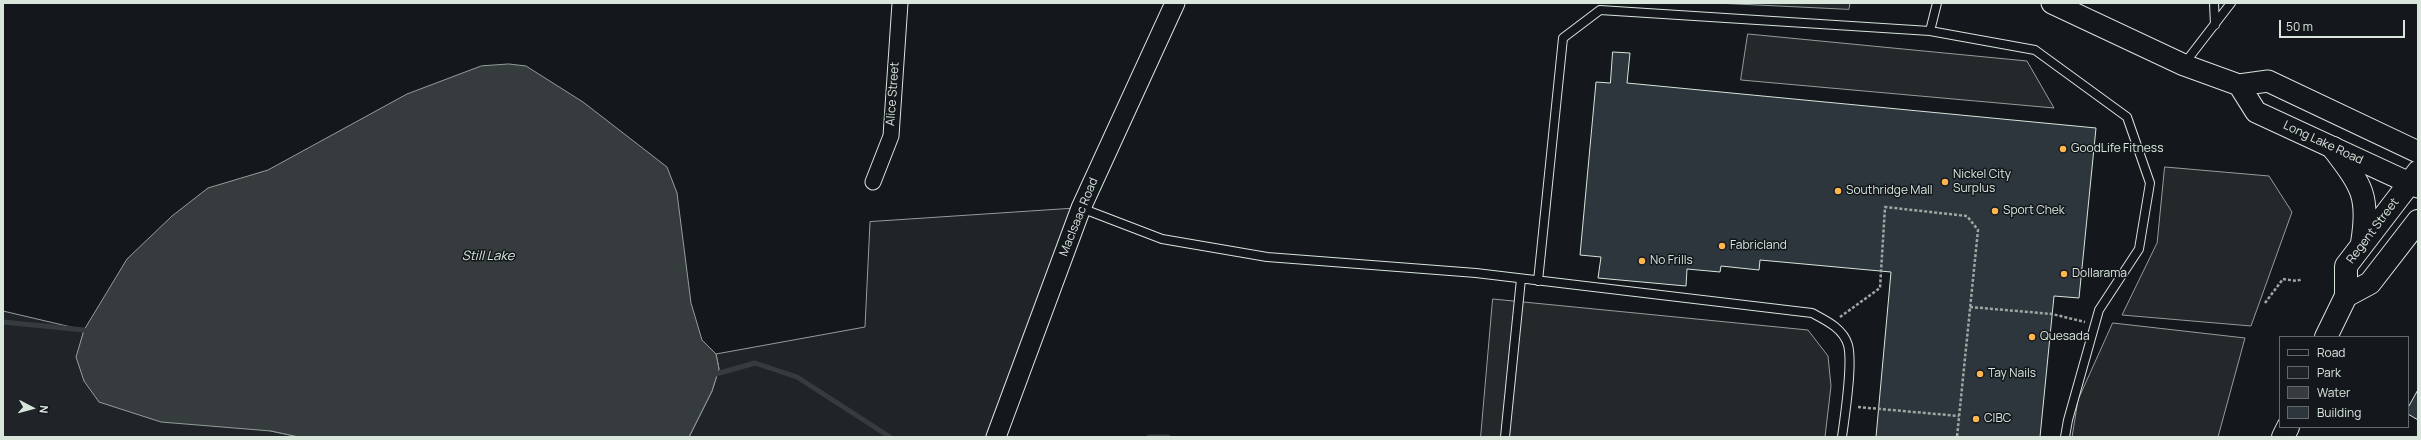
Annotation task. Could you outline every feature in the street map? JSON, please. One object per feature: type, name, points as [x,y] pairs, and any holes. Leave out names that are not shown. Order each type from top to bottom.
[{"type":"main road","points":[[2052,3],[2184,65],[2239,85],[2268,81],[2418,152]]},
{"type":"main road","name":"Long Lake Road","points":[[2239,85],[2256,112],[2333,148],[2415,181]]},
{"type":"main road","points":[[2333,148],[2356,179],[2364,197],[2366,219],[2362,243]]},
{"type":"main road","name":"Regent Street","points":[[2326,336],[2346,296],[2346,266],[2362,243],[2415,181]]},
{"type":"main road","points":[[2346,296],[2370,283],[2418,221]]},
{"type":"street","name":"Alice Street","points":[[873,182],[891,136],[900,3]]},
{"type":"street","name":"MacIsaac Road","points":[[996,437],[1081,208],[1175,3]]},
{"type":"lane","points":[[1930,31],[1937,3]]},
{"type":"lane","points":[[2214,3],[2215,25]]},
{"type":"lane","points":[[2184,65],[2231,3]]},
{"type":"lane","points":[[1538,280],[1563,38],[1600,10],[1930,31],[2035,50],[2127,118],[2150,183],[2139,249],[2099,310],[2068,420],[2065,437]]},
{"type":"lane","points":[[1081,208],[1162,239],[1267,257],[1538,280],[1812,313],[1832,323],[1848,344],[1848,380],[1842,437]]},
{"type":"lane","points":[[1505,437],[1521,279]]},
{"type":"path","points":[[1832,323],[1880,288],[1885,207],[1967,216],[1978,230],[1957,437]]},
{"type":"path","points":[[2265,303],[2283,279],[2297,281],[2302,279]]},
{"type":"path","points":[[1970,307],[2052,314],[2094,324]]},
{"type":"path","points":[[1846,406],[1959,416]]},
{"type":"green space","points":[[1081,208],[996,437],[689,437],[712,391],[719,369],[716,354],[865,327],[870,222]]},
{"type":"green space","points":[[3,311],[84,330],[77,357],[271,431],[299,437],[3,437]]},
{"type":"shaded area","points":[[1716,3],[1850,3],[1849,9]]},
{"type":"shaded area","points":[[1748,34],[2027,61],[2054,108],[1741,80]]},
{"type":"shaded area","points":[[2165,167],[2269,176],[2292,212],[2251,326],[2122,315],[2157,243]]},
{"type":"shaded area","points":[[1493,299],[1808,330],[1828,356],[1831,386],[1825,437],[1481,437]]},
{"type":"shaded area","points":[[2113,323],[2245,338],[2218,437],[2072,437],[2078,400]]},
{"type":"water","name":"Still Lake","points":[[509,64],[526,66],[583,102],[667,167],[677,193],[691,303],[702,340],[716,354],[719,369],[712,391],[689,437],[299,437],[271,431],[161,422],[99,402],[84,381],[76,357],[84,330],[127,259],[172,216],[208,188],[268,170],[407,94],[481,66]]},
{"type":"building","name":"Southridge Mall","points":[[1613,52],[1630,53],[1627,83],[2096,128],[2079,298],[2054,296],[2040,437],[1876,437],[1891,272],[1760,260],[1759,270],[1721,266],[1720,272],[1687,269],[1686,286],[1598,278],[1601,257],[1580,255],[1596,82],[1610,83]]},
{"type":"building","points":[[2418,390],[2418,420],[2409,415],[2409,406]]},
{"type":"waterway","points":[[3,322],[84,330]]},
{"type":"waterway","points":[[716,374],[755,363],[797,377],[890,437]]},
{"type":"waterway","points":[[1149,437],[1168,437]]},
{"type":"place","name":"GoodLife Fitness","points":[[2063,149]]},
{"type":"place","name":"Nickel City Surplus","points":[[1945,182]]},
{"type":"place","name":"Southridge Mall","points":[[1838,191]]},
{"type":"place","name":"Sport Chek","points":[[1995,211]]},
{"type":"place","name":"Fabricland","points":[[1722,246]]},
{"type":"place","name":"No Frills","points":[[1642,261]]},
{"type":"place","name":"Dollarama","points":[[2064,274]]},
{"type":"place","name":"Quesada","points":[[2032,337]]},
{"type":"place","name":"Tay Nails","points":[[1980,374]]},
{"type":"place","name":"CIBC","points":[[1976,419]]}]
